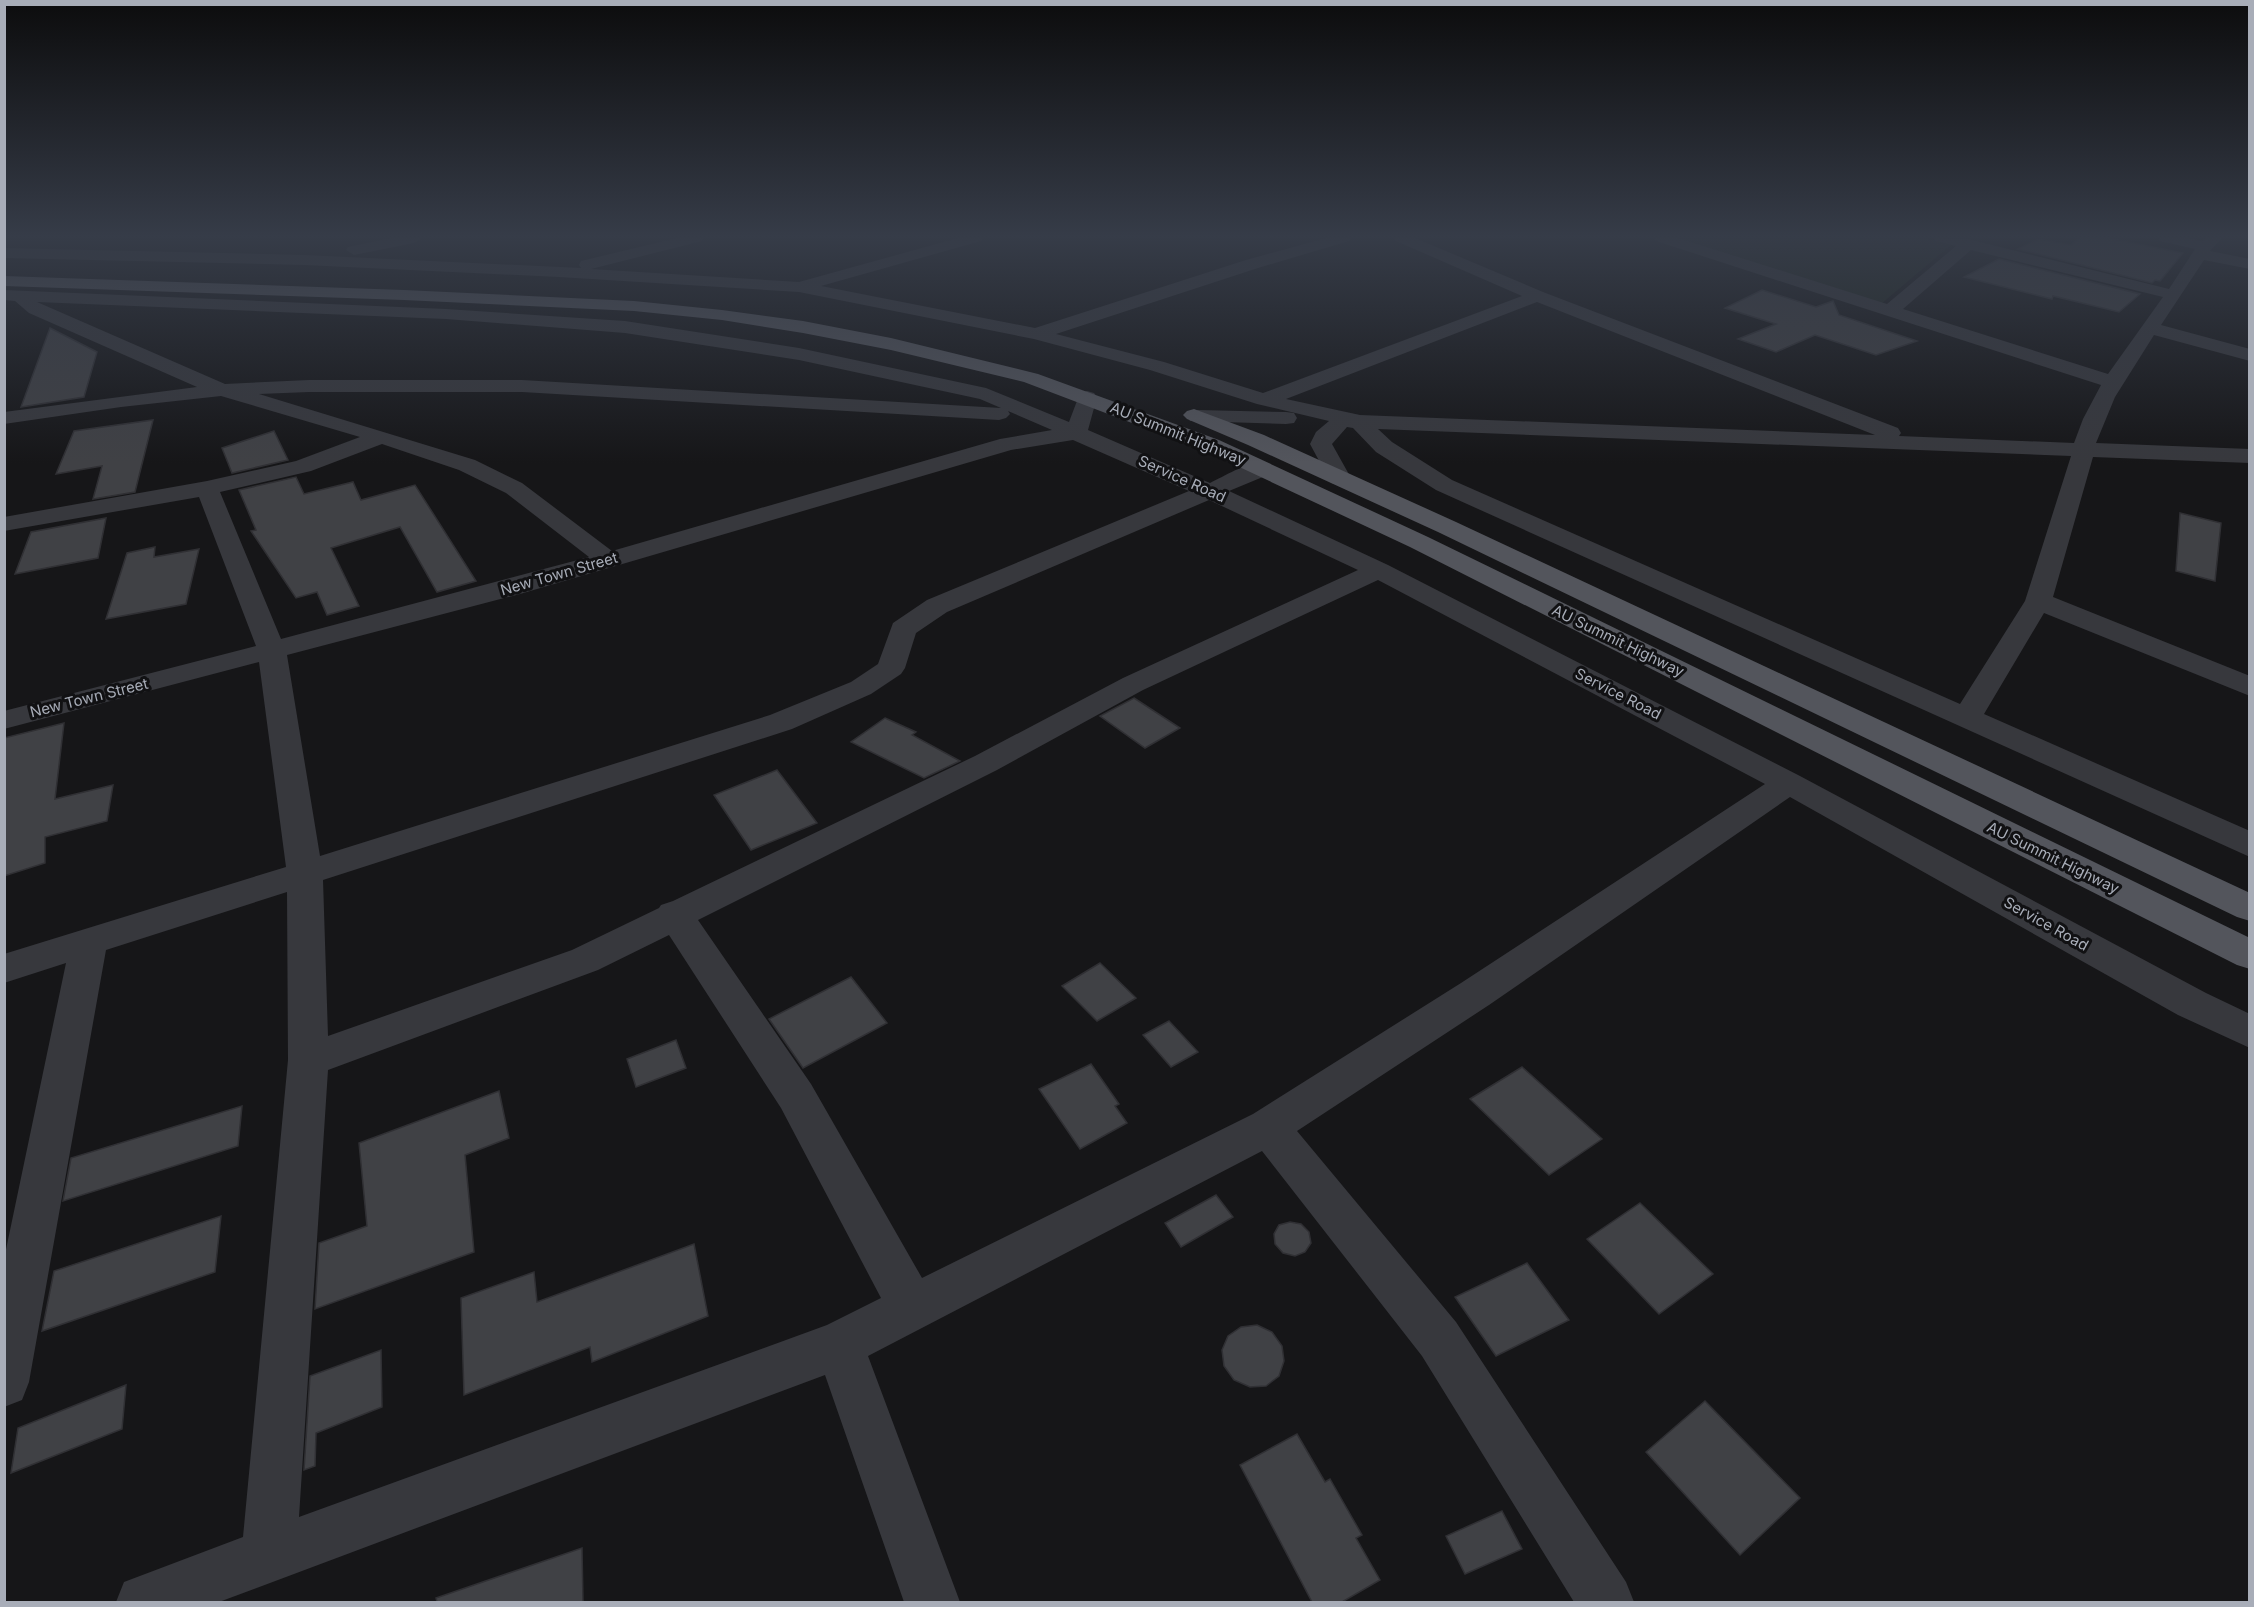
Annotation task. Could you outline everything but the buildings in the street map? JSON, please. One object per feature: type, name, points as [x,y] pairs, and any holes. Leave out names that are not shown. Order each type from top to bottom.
[{"type":"main road","name":"AU Summit Highway","points":[[702,313],[891,344],[987,366],[1087,397],[1211,445],[1419,542],[2250,955]]},
{"type":"main road","name":"AU Summit Highway","points":[[805,313],[912,331],[997,351],[1113,386],[1198,416],[1339,478],[2250,909]]},
{"type":"street","points":[[43,313],[222,390],[382,437],[467,465],[514,488],[608,560]]},
{"type":"street","name":"Service Road","points":[[427,313],[625,327],[799,354],[986,394],[1209,491],[1379,570],[1789,783],[2192,1004],[2250,1032]]},
{"type":"street","points":[[931,313],[1036,334],[1156,366],[1263,400],[1350,421],[1384,447],[1444,485],[2250,845]]},
{"type":"street","points":[[1036,334],[1101,313]]},
{"type":"street","points":[[1263,400],[1491,313]]},
{"type":"street","points":[[1580,313],[1915,443]]},
{"type":"street","points":[[1896,313],[2111,382]]},
{"type":"street","points":[[1966,719],[2038,601],[2080,467],[2083,448],[2111,382],[2161,313]]},
{"type":"street","points":[[2150,328],[2250,355]]},
{"type":"street","points":[[4,418],[121,401],[222,390],[309,386],[522,386],[1033,416]]},
{"type":"street","points":[[1076,433],[1087,397]]},
{"type":"street","points":[[1198,416],[2250,456]]},
{"type":"street","points":[[1339,478],[1321,444],[1324,437],[1350,421]]},
{"type":"street","name":"New Town Street","points":[[4,720],[272,651],[608,560],[1008,444],[1076,433]]},
{"type":"street","points":[[4,524],[207,488],[303,466],[382,437]]},
{"type":"street","points":[[4,969],[781,722],[861,688],[891,668],[903,629],[937,606],[1262,469]]},
{"type":"street","points":[[207,488],[272,651],[305,875],[308,1060],[269,1557]]},
{"type":"street","points":[[308,1060],[585,960],[674,914],[986,763],[1133,684],[1379,570]]},
{"type":"street","points":[[2038,601],[2250,687]]},
{"type":"street","points":[[144,1602],[838,1345],[1268,1127],[1475,994],[1789,783]]},
{"type":"street","points":[[674,914],[796,1096],[912,1308]]},
{"type":"street","points":[[4,1382],[89,943]]},
{"type":"street","points":[[1268,1127],[1439,1339],[1606,1602]]},
{"type":"street","points":[[838,1345],[932,1602]]}]
